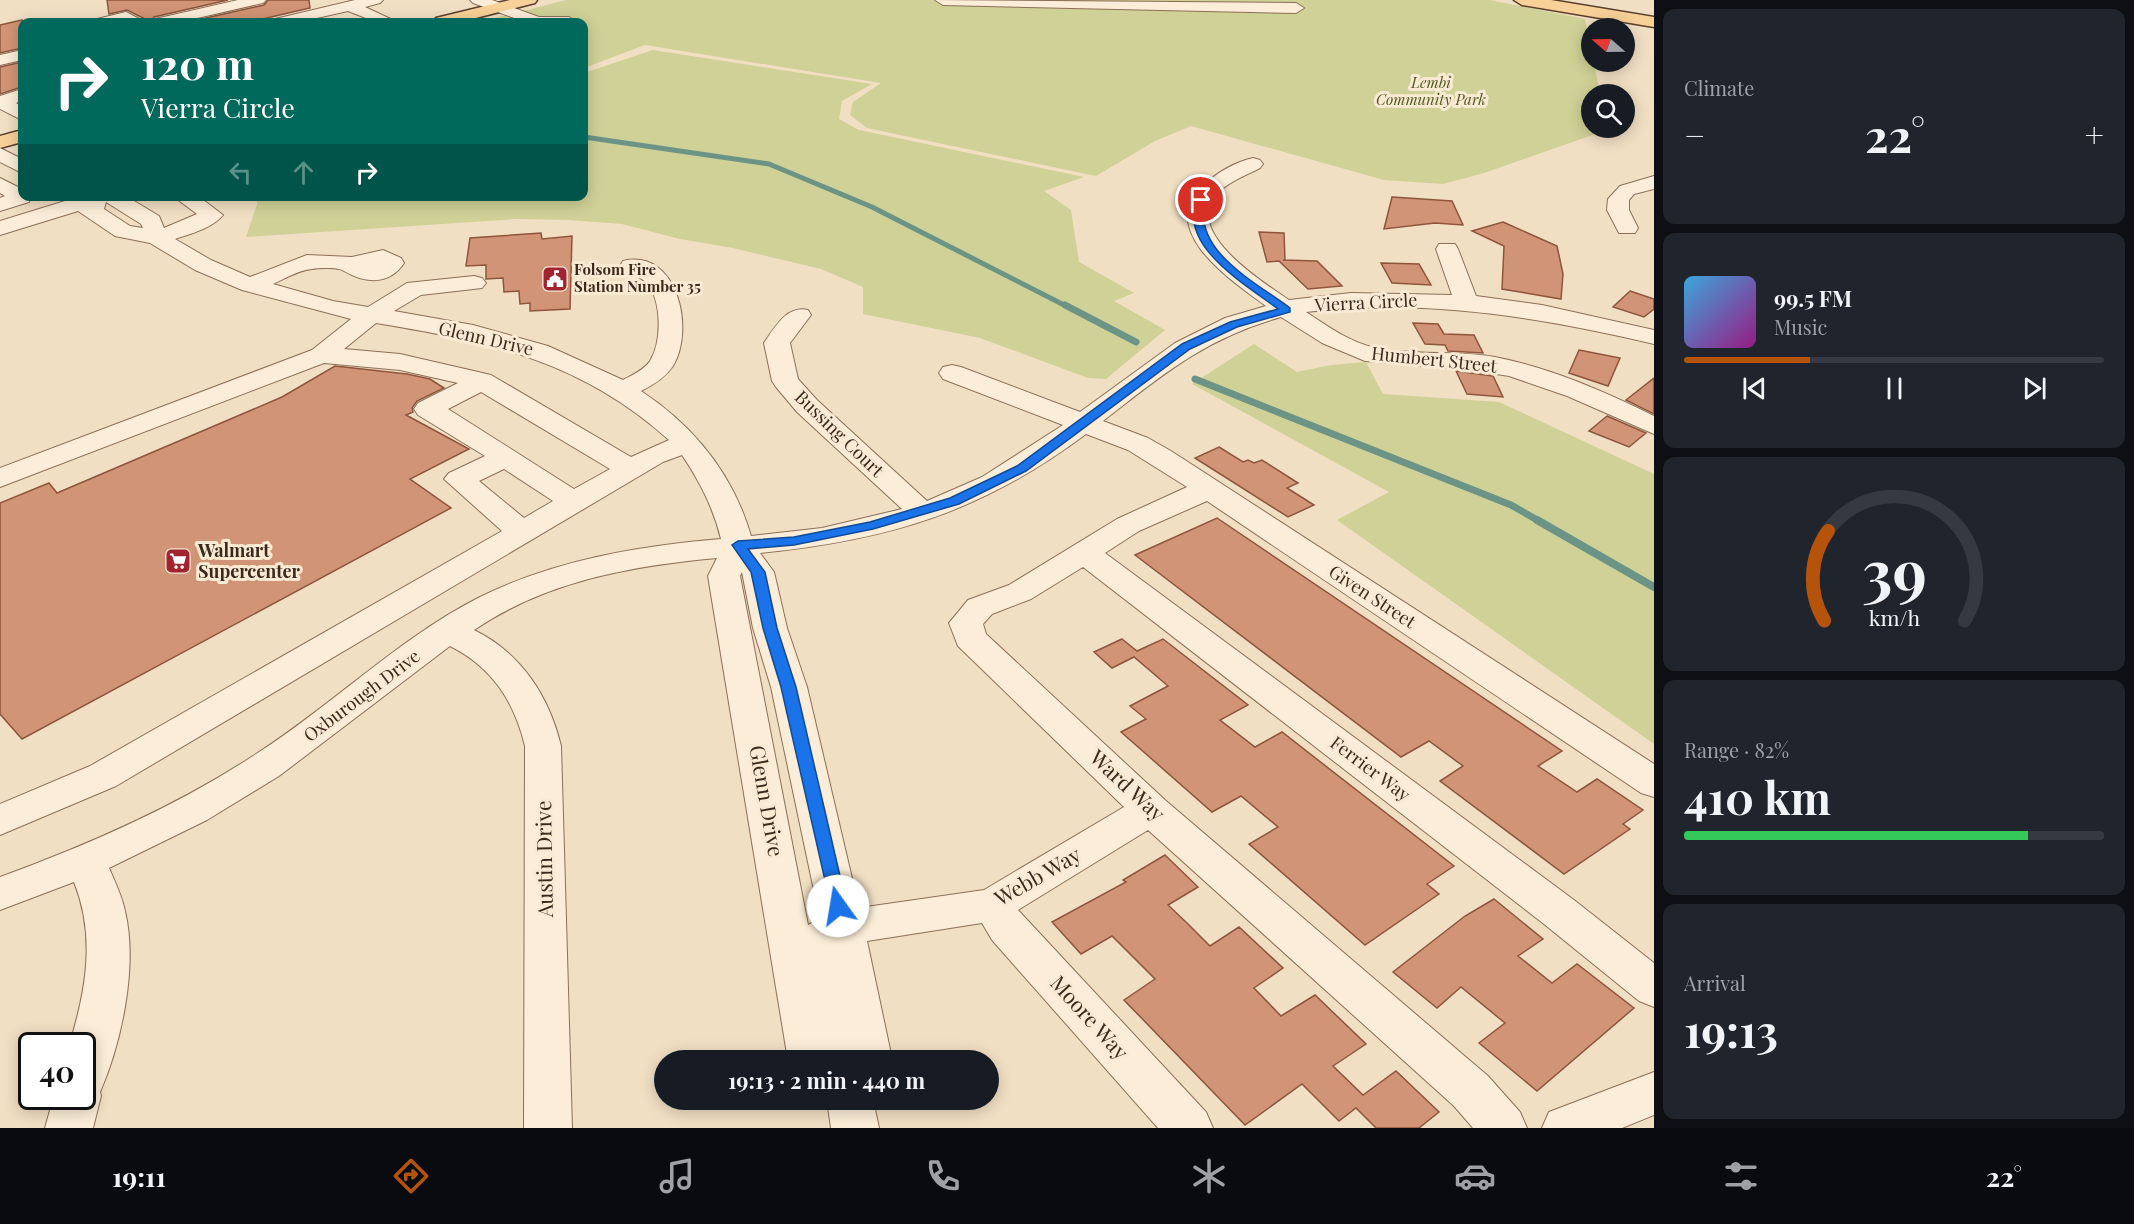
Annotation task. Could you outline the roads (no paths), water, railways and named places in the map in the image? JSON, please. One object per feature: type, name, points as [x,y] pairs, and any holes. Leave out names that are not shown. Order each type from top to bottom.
[{"type":"main road","points":[[459,18],[529,0]]},
{"type":"main road","points":[[1522,0],[1654,22]]},
{"type":"street","points":[[179,18],[258,0]]},
{"type":"street","points":[[314,0],[338,13],[371,7]]},
{"type":"street","points":[[478,0],[526,18]]},
{"type":"street","points":[[943,0],[1296,8]]},
{"type":"street","points":[[306,18],[371,7]]},
{"type":"street","points":[[371,7],[384,18]]},
{"type":"street","points":[[0,60],[18,55]]},
{"type":"street","points":[[0,90],[18,86]]},
{"type":"street","points":[[18,96],[1,102],[18,112]]},
{"type":"street","points":[[10,139],[18,158]]},
{"type":"street","name":"Humbert Street","points":[[1253,164],[1235,171],[1209,189],[1197,212],[1198,225],[1203,238],[1220,259],[1287,310],[1343,345],[1360,352],[1374,356],[1466,361],[1524,372],[1553,380],[1654,426]]},
{"type":"street","points":[[1627,228],[1618,210],[1618,199],[1627,190],[1654,182]]},
{"type":"street","points":[[0,184],[18,195]]},
{"type":"street","points":[[4,217],[19,201]]},
{"type":"street","points":[[4,217],[72,201]]},
{"type":"street","name":"Glenn Drive","points":[[78,201],[123,231],[154,230]]},
{"type":"street","name":"Glenn Drive","points":[[117,201],[203,265],[250,285],[330,308],[504,340],[578,367],[651,410],[688,443],[702,461],[729,513],[738,545],[758,572],[770,628],[789,687],[843,928]]},
{"type":"street","points":[[154,230],[189,227],[212,215],[191,201]]},
{"type":"street","points":[[1447,249],[1466,301]]},
{"type":"street","points":[[250,285],[307,262],[355,264]]},
{"type":"street","points":[[622,391],[647,376],[661,364],[670,339],[666,292],[650,273],[631,266]]},
{"type":"street","points":[[0,477],[321,355],[370,316],[415,288],[474,283]]},
{"type":"street","name":"Vierra Circle","points":[[738,545],[794,541],[922,512],[955,501],[1011,474],[1084,424],[1186,347],[1233,324],[1287,310],[1381,299],[1466,301],[1559,314],[1654,337]]},
{"type":"street","name":"Bussing Court","points":[[799,315],[777,342],[785,381],[807,406],[922,512]]},
{"type":"street","points":[[321,355],[400,362],[482,381],[631,469]]},
{"type":"street","name":"Given Street","points":[[952,373],[1138,444],[1654,783]]},
{"type":"street","points":[[482,381],[428,409],[574,502]]},
{"type":"street","points":[[0,820],[103,776],[631,469],[688,443]]},
{"type":"street","points":[[506,457],[459,479],[522,532]]},
{"type":"street","name":"Ward Way","points":[[1208,489],[1128,525],[1020,592],[980,607],[966,623],[970,638],[1151,810],[1472,1091],[1503,1128]]},
{"type":"street","name":"Glenn Drive","points":[[738,545],[724,576],[809,1050]]},
{"type":"street","name":"Oxburough Drive","points":[[0,894],[86,860],[183,814],[231,787],[296,746],[449,631],[513,594],[571,572],[640,555],[738,545]]},
{"type":"street","name":"Ferrier Way","points":[[1084,552],[1559,912],[1654,988]]},
{"type":"street","name":"Austin Drive","points":[[449,631],[482,649],[512,675],[524,691],[540,726],[543,746],[548,1128]]},
{"type":"street","name":"Webb Way","points":[[843,928],[992,905],[1151,810]]},
{"type":"street","points":[[86,860],[105,910],[110,946],[103,1007],[96,1032]]},
{"type":"street","name":"Moore Way","points":[[992,905],[1007,928],[1189,1128]]},
{"type":"street","points":[[841,1050],[818,955],[821,938],[843,928]]},
{"type":"street","points":[[1566,1128],[1654,1094]]},
{"type":"street","points":[[69,1128],[74,1110]]},
{"type":"waterway","points":[[588,138],[769,164],[872,207],[1068,307]]},
{"type":"waterway","points":[[1065,305],[1136,342]]},
{"type":"waterway","points":[[1195,379],[1511,505],[1539,521]]},
{"type":"waterway","points":[[1537,520],[1654,587]]},
{"type":"place","name":"Folsom Fire Station Number 35","points":[[555,279]]},
{"type":"place","name":"Walmart Supercenter","points":[[178,561]]},
{"type":"park label","name":"Lembi Community Park","points":[[1431,92]]}]
